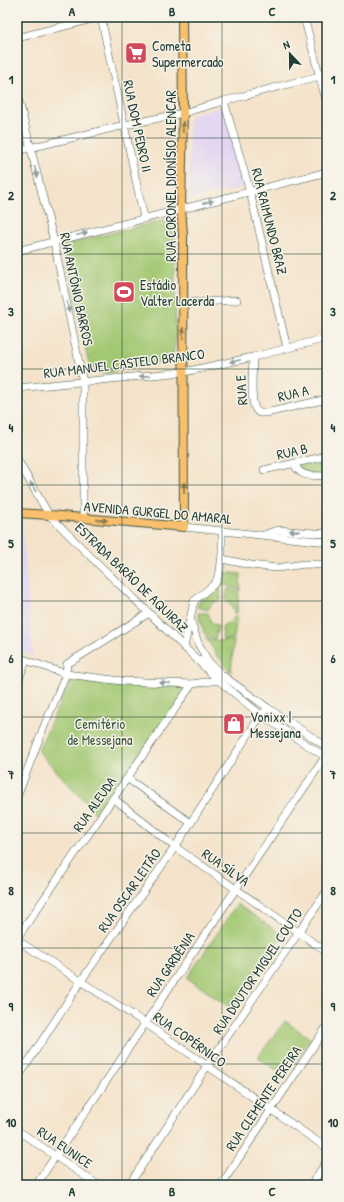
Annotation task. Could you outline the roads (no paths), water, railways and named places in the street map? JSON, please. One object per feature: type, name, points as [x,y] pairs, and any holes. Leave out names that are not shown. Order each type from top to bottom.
[{"type":"main road","name":"RUA CORONEL DIONÍSIO ALENCAR","points":[[182,17],[183,113],[181,208],[183,234],[184,528]]},
{"type":"main road","name":"AVENIDA GURGEL DO AMARAL","points":[[17,513],[49,514],[184,528]]},
{"type":"street","points":[[17,38],[100,17]]},
{"type":"street","name":"RUA DOM PEDRO II","points":[[100,17],[125,125],[144,218]]},
{"type":"street","points":[[304,17],[327,104]]},
{"type":"street","points":[[17,151],[125,125],[183,113],[327,74]]},
{"type":"street","name":"RUA ANTÔNIO BARROS","points":[[17,93],[54,242],[83,382],[83,518]]},
{"type":"street","name":"RUA RAIMUNDO BRAZ","points":[[224,101],[250,192],[287,348]]},
{"type":"street","points":[[17,251],[327,172]]},
{"type":"street","points":[[183,303],[237,300]]},
{"type":"street","name":"RUA MANUEL CASTELO BRANCO","points":[[17,388],[184,372],[253,357],[327,338]]},
{"type":"street","name":"RUA E","points":[[253,357],[252,388],[255,410],[258,413],[266,413]]},
{"type":"street","name":"RUA A","points":[[266,413],[327,398]]},
{"type":"street","name":"RUA B","points":[[264,470],[327,456]]},
{"type":"street","name":"ESTRADA BARÃO DE AQUIRAZ","points":[[17,459],[49,514],[92,558],[218,680],[261,714],[326,758]]},
{"type":"street","points":[[294,464],[299,472],[303,474],[327,476]]},
{"type":"street","name":"AVENIDA GURGEL DO AMARAL","points":[[184,528],[327,542]]},
{"type":"street","name":"AVENIDA GURGEL DO AMARAL","points":[[264,535],[277,530],[327,534]]},
{"type":"street","points":[[184,647],[194,601],[216,582],[222,559],[222,531]]},
{"type":"street","points":[[222,559],[251,565],[277,568],[305,564],[327,564]]},
{"type":"street","points":[[17,797],[43,728],[66,674],[67,664],[149,613]]},
{"type":"street","points":[[191,620],[198,643],[208,662]]},
{"type":"street","points":[[17,656],[66,674],[122,681],[192,684],[218,680]]},
{"type":"street","name":"ESTRADA BARÃO DE AQUIRAZ","points":[[196,658],[208,662],[222,675],[268,708],[326,746]]},
{"type":"street","points":[[17,684],[26,660]]},
{"type":"street","name":"RUA ALEUDA","points":[[17,939],[192,684]]},
{"type":"street","points":[[228,688],[236,685]]},
{"type":"street","name":"RUA OSCAR LEITÃO","points":[[17,1079],[81,981],[175,847],[261,714],[268,708]]},
{"type":"street","points":[[299,728],[300,740]]},
{"type":"street","points":[[326,746],[326,758]]},
{"type":"street","name":"RUA GARDÊNIA","points":[[36,1185],[326,758]]},
{"type":"street","points":[[132,781],[191,823]]},
{"type":"street","name":"RUA SÍLVA","points":[[113,798],[175,847],[327,952]]},
{"type":"street","name":"RUA DOUTOR MIGUEL COUTO","points":[[129,1185],[207,1066],[327,891]]},
{"type":"street","name":"RUA COPÉRNICO","points":[[17,939],[327,1148]]},
{"type":"street","name":"RUA CLEMENTE PEREIRA","points":[[221,1185],[327,1026]]},
{"type":"street","name":"RUA EUNICE","points":[[17,1130],[98,1185]]},
{"type":"street","points":[[311,1185],[327,1161]]},
{"type":"place","name":"Cometa Supermercado","points":[[136,53]]},
{"type":"place","name":"Estádio Valter Lacerda","points":[[124,292]]},
{"type":"place","name":"Vonixx | Messejana","points":[[234,724]]},
{"type":"park label","name":"Cemitério de Messejana","points":[[100,732]]}]
